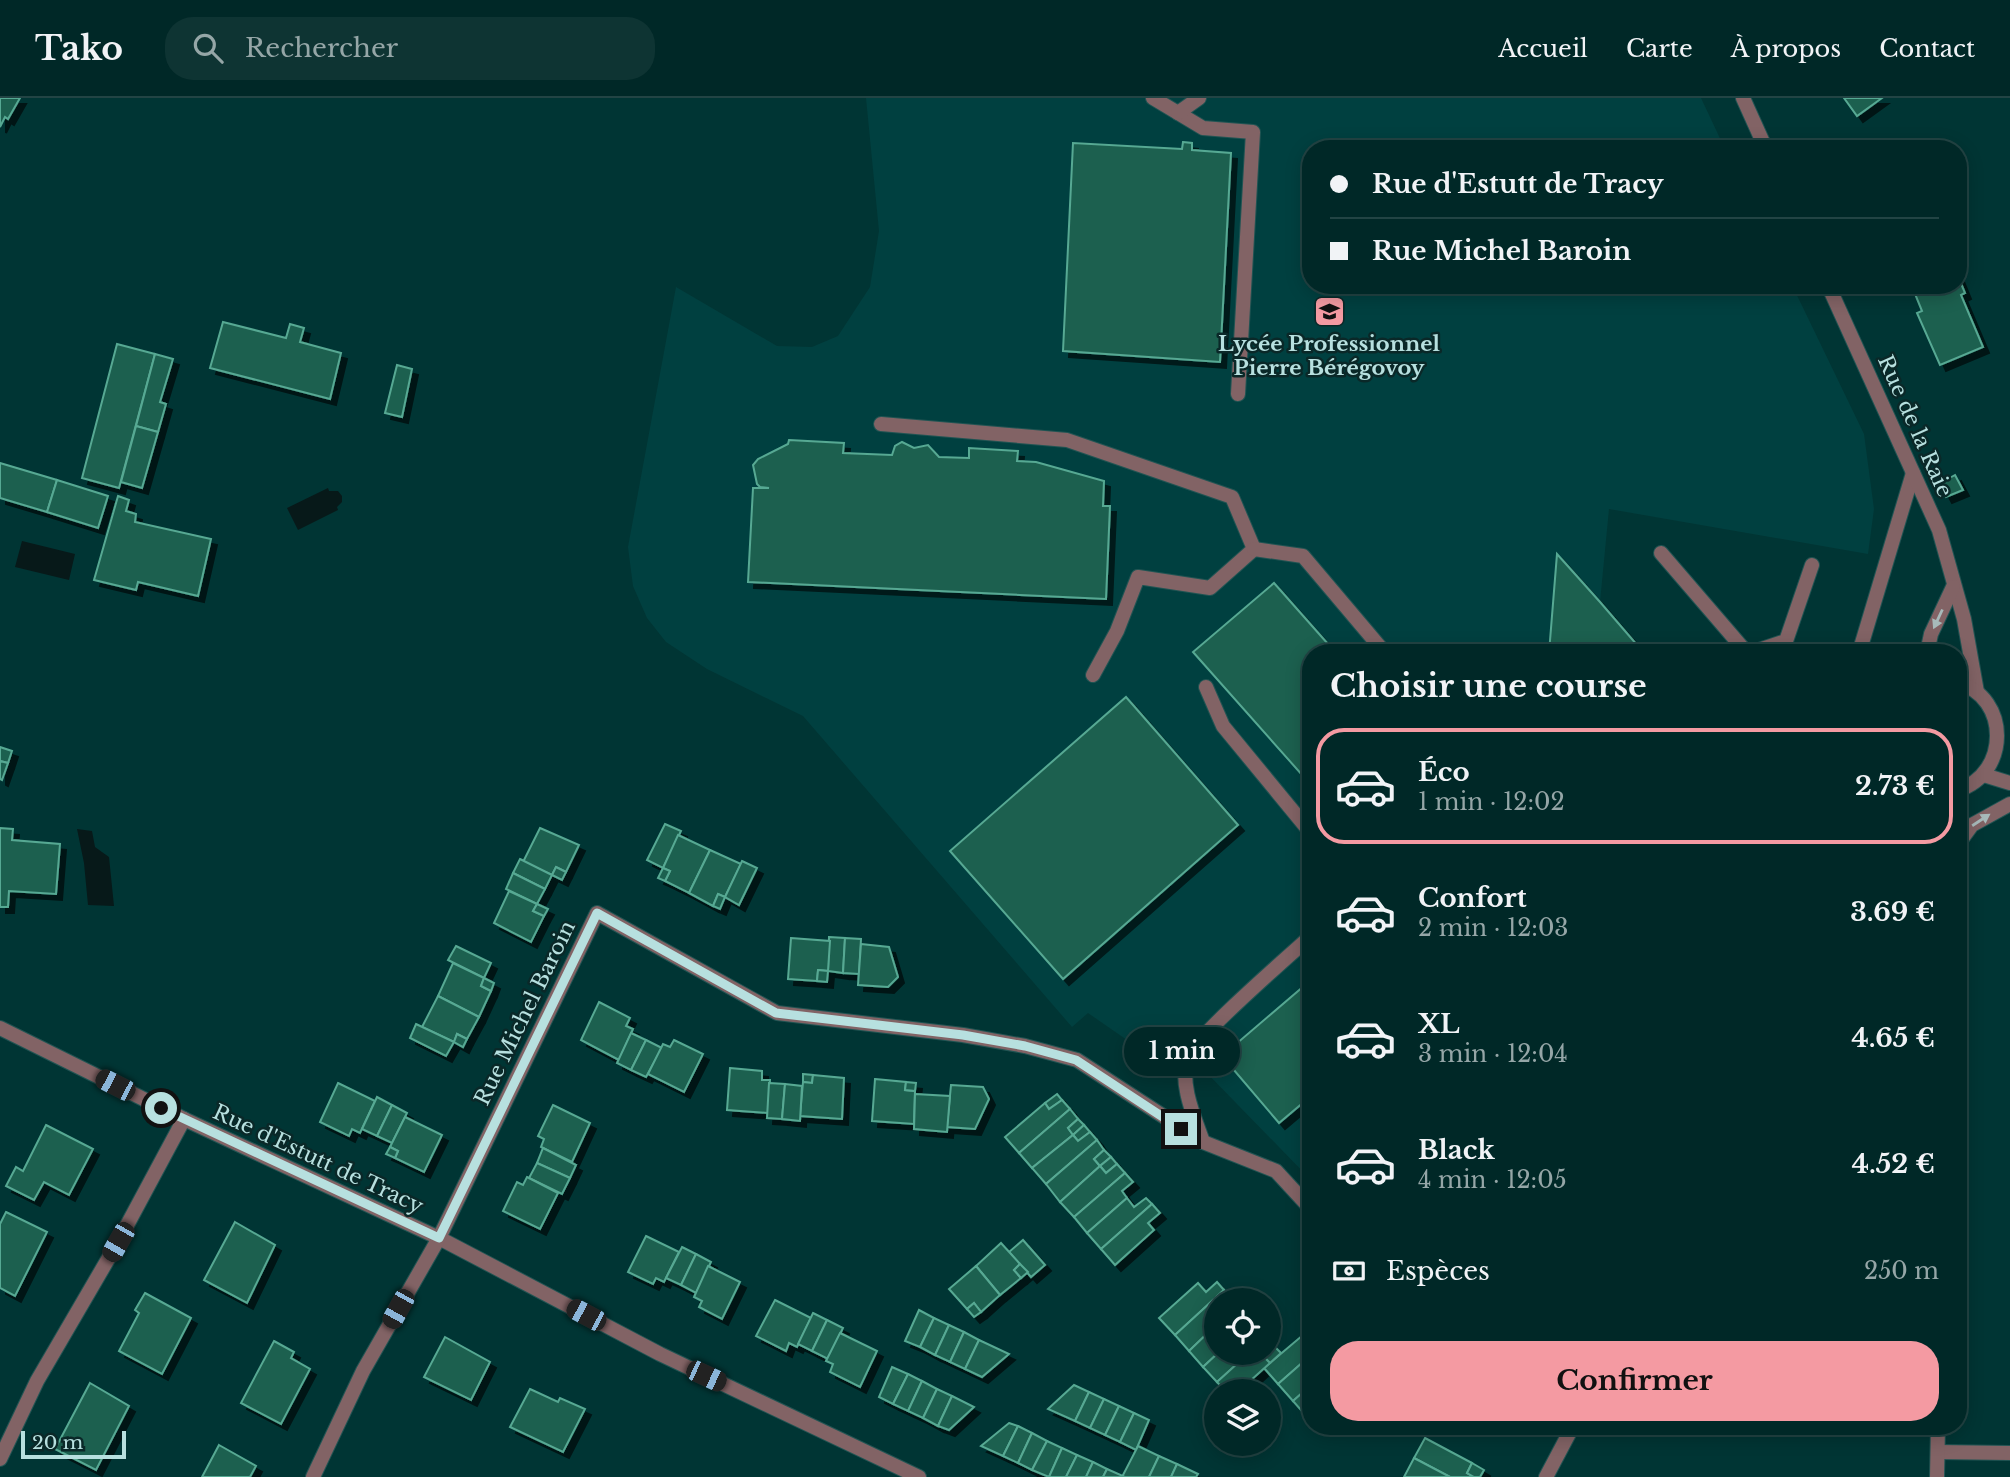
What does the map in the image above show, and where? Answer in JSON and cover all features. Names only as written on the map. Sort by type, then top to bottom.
[{"type":"street","points":[[1153,98],[1203,128],[1253,132],[1238,394]]},
{"type":"street","points":[[1178,113],[1199,98]]},
{"type":"street","points":[[1743,98],[1762,140]]},
{"type":"street","name":"Rue de la Raie","points":[[1832,294],[1939,530],[1964,619],[1977,692]]},
{"type":"street","points":[[881,424],[1067,440],[1232,498],[1254,549]]},
{"type":"street","points":[[1862,644],[1913,473]]},
{"type":"street","points":[[1093,675],[1117,631],[1138,577],[1210,588],[1254,549],[1303,556],[1377,644]]},
{"type":"street","points":[[1661,554],[1741,644]]},
{"type":"street","points":[[1777,644],[1786,641],[1812,565]]},
{"type":"street","points":[[1929,644],[1953,587]]},
{"type":"street","points":[[1206,687],[1223,726],[1302,822]]},
{"type":"street","points":[[1967,687],[1977,692],[1988,703],[2005,735],[1984,775],[1967,786]]},
{"type":"street","points":[[1984,775],[2010,783]]},
{"type":"street","points":[[1967,832],[1972,825],[2010,804]]},
{"type":"street","name":"Rue Michel Baroin","points":[[439,1238],[597,913],[776,1013],[963,1035],[1025,1046],[1076,1060],[1203,1142],[1276,1171],[1302,1199]]},
{"type":"street","points":[[1203,1142],[1187,1095],[1187,1056],[1206,1034],[1302,944]]},
{"type":"street","name":"Rue d'Estutt de Tracy","points":[[0,1028],[184,1119],[439,1238],[660,1354],[919,1477]]},
{"type":"street","points":[[0,1459],[37,1381],[118,1242],[184,1119]]},
{"type":"street","points":[[313,1477],[363,1371],[439,1238]]},
{"type":"street","points":[[1546,1477],[1568,1435]]},
{"type":"street","points":[[1937,1477],[1938,1435]]},
{"type":"street","points":[[1938,1452],[2010,1453]]},
{"type":"shaded area","points":[[866,98],[1701,98],[1721,140],[1302,140],[1302,294],[1796,294],[1864,434],[1874,509],[1868,554],[1609,509],[1600,602],[1636,644],[1302,644],[1302,1171],[1202,1068],[1197,1077],[1179,1076],[1088,1013],[1072,1027],[803,716],[707,669],[666,642],[647,618],[633,586],[628,547],[676,287],[777,346],[812,347],[838,336],[870,287],[879,231]]},
{"type":"shaded area","points":[[328,488],[329,491],[338,491],[342,496],[338,510],[298,530],[287,508]]},
{"type":"shaded area","points":[[22,541],[75,554],[69,580],[15,567]]},
{"type":"shaded area","points":[[77,829],[92,831],[95,847],[109,857],[114,906],[88,905]]},
{"type":"building","points":[[0,98],[20,98],[0,127]]},
{"type":"building","points":[[1844,98],[1882,98],[1857,116]]},
{"type":"building","points":[[1183,142],[1192,143],[1192,150],[1231,153],[1220,362],[1063,351],[1073,143],[1182,149]]},
{"type":"building","points":[[1915,294],[1963,294],[1961,295],[1983,347],[1940,365],[1917,313],[1922,311]]},
{"type":"building","points":[[223,322],[286,338],[290,324],[304,328],[300,342],[341,353],[330,399],[210,368]]},
{"type":"building","points":[[117,344],[155,354],[119,488],[82,478]]},
{"type":"building","points":[[155,354],[173,359],[160,402],[166,404],[158,432],[136,426]]},
{"type":"building","points":[[397,365],[412,369],[402,417],[385,413]]},
{"type":"building","points":[[136,426],[158,432],[142,488],[121,482]]},
{"type":"building","points":[[789,440],[844,443],[843,453],[892,455],[895,446],[902,442],[914,448],[928,445],[939,457],[969,458],[969,448],[1018,451],[1017,461],[1036,462],[1104,481],[1103,506],[1110,506],[1106,599],[748,582],[753,488],[769,488],[757,484],[753,465],[758,459],[788,444]]},
{"type":"building","points":[[0,463],[57,480],[47,512],[0,498]]},
{"type":"building","points":[[1955,475],[1963,490],[1946,497],[1939,484]]},
{"type":"building","points":[[57,480],[108,496],[98,528],[47,512]]},
{"type":"building","points":[[118,496],[129,500],[126,511],[136,514],[135,522],[211,539],[198,596],[138,582],[136,590],[94,580]]},
{"type":"building","points":[[1557,554],[1636,644],[1550,644]]},
{"type":"building","points":[[1274,583],[1328,644],[1302,644],[1302,775],[1193,652]]},
{"type":"building","points":[[1126,697],[1238,825],[1063,979],[950,851]]},
{"type":"building","points":[[0,747],[12,751],[8,763],[0,761]]},
{"type":"building","points":[[0,761],[8,763],[2,780],[0,779]]},
{"type":"building","points":[[665,824],[681,831],[663,868],[647,860]]},
{"type":"building","points":[[0,828],[13,829],[12,840],[60,844],[56,894],[9,891],[8,907],[0,907]]},
{"type":"building","points":[[540,828],[579,845],[566,872],[556,867],[552,875],[523,862]]},
{"type":"building","points":[[678,835],[710,850],[689,893],[665,881],[670,871],[663,868]]},
{"type":"building","points":[[710,850],[741,864],[725,897],[718,894],[713,906],[689,893]]},
{"type":"building","points":[[520,859],[552,875],[545,889],[513,873]]},
{"type":"building","points":[[742,861],[757,868],[739,905],[725,897]]},
{"type":"building","points":[[556,867],[566,872],[562,880],[552,875]]},
{"type":"building","points":[[663,868],[670,871],[665,881],[658,878]]},
{"type":"building","points":[[513,873],[545,889],[537,904],[506,889]]},
{"type":"building","points":[[509,891],[537,904],[533,911],[544,916],[531,942],[494,923]]},
{"type":"building","points":[[718,894],[725,897],[720,909],[713,906]]},
{"type":"building","points":[[537,904],[548,909],[544,916],[533,911]]},
{"type":"building","points":[[829,937],[845,938],[843,973],[828,971]]},
{"type":"building","points":[[791,938],[830,941],[828,971],[818,970],[817,981],[788,979]]},
{"type":"building","points":[[845,938],[861,939],[859,974],[843,973]]},
{"type":"building","points":[[861,944],[889,947],[898,977],[888,987],[858,985]]},
{"type":"building","points":[[456,946],[491,963],[484,978],[448,960]]},
{"type":"building","points":[[453,963],[484,978],[481,986],[491,991],[479,1017],[438,996]]},
{"type":"building","points":[[818,970],[828,971],[827,982],[817,981]]},
{"type":"building","points":[[484,978],[494,983],[491,991],[481,986]]},
{"type":"building","points":[[1302,988],[1302,1104],[1279,1123],[1222,1056]]},
{"type":"building","points":[[438,996],[479,1017],[467,1039],[457,1034],[454,1042],[422,1027]]},
{"type":"building","points":[[599,1002],[630,1018],[626,1026],[633,1029],[619,1060],[581,1040]]},
{"type":"building","points":[[416,1024],[454,1042],[446,1056],[410,1038]]},
{"type":"building","points":[[631,1033],[646,1040],[631,1070],[617,1063]]},
{"type":"building","points":[[457,1034],[467,1039],[463,1047],[454,1042]]},
{"type":"building","points":[[646,1040],[662,1048],[646,1077],[631,1070]]},
{"type":"building","points":[[674,1040],[703,1054],[684,1092],[648,1074],[663,1044],[670,1047]]},
{"type":"building","points":[[730,1068],[762,1071],[762,1080],[770,1080],[768,1113],[727,1110]]},
{"type":"building","points":[[803,1074],[813,1075],[812,1083],[803,1082]]},
{"type":"building","points":[[813,1075],[844,1078],[842,1119],[800,1116],[803,1082],[812,1083]]},
{"type":"building","points":[[875,1079],[906,1082],[905,1090],[915,1091],[914,1124],[872,1121]]},
{"type":"building","points":[[906,1082],[916,1083],[915,1091],[905,1090]]},
{"type":"building","points":[[338,1083],[375,1101],[360,1133],[352,1129],[349,1136],[320,1122]]},
{"type":"building","points":[[769,1083],[785,1084],[782,1119],[767,1118]]},
{"type":"building","points":[[785,1084],[802,1086],[800,1121],[782,1119]]},
{"type":"building","points":[[951,1085],[983,1087],[989,1099],[975,1129],[947,1127]]},
{"type":"building","points":[[915,1094],[950,1096],[947,1132],[914,1129]]},
{"type":"building","points":[[1057,1094],[1062,1100],[1049,1109],[1045,1103]]},
{"type":"building","points":[[377,1097],[392,1105],[377,1136],[362,1129]]},
{"type":"building","points":[[1062,1100],[1070,1109],[1019,1153],[1005,1137],[1045,1103],[1049,1109]]},
{"type":"building","points":[[392,1105],[407,1113],[392,1143],[377,1136]]},
{"type":"building","points":[[553,1105],[590,1123],[572,1162],[541,1147],[544,1139],[538,1136]]},
{"type":"building","points":[[1070,1109],[1078,1119],[1068,1128],[1073,1135],[1032,1168],[1019,1153]]},
{"type":"building","points":[[405,1117],[442,1135],[424,1172],[395,1158],[398,1151],[390,1147]]},
{"type":"building","points":[[1078,1119],[1084,1125],[1073,1135],[1068,1128]]},
{"type":"building","points":[[46,1125],[93,1149],[69,1195],[44,1182],[34,1200],[6,1186],[16,1167],[23,1171]]},
{"type":"building","points":[[1084,1125],[1090,1132],[1078,1141],[1073,1135]]},
{"type":"building","points":[[1090,1132],[1097,1140],[1046,1184],[1032,1168],[1073,1135],[1078,1141]]},
{"type":"building","points":[[1097,1140],[1104,1150],[1094,1159],[1100,1166],[1060,1202],[1046,1184]]},
{"type":"building","points":[[390,1147],[398,1151],[395,1158],[386,1154]]},
{"type":"building","points":[[543,1148],[576,1165],[570,1178],[537,1163]]},
{"type":"building","points":[[1104,1150],[1111,1157],[1100,1166],[1094,1159]]},
{"type":"building","points":[[1111,1157],[1117,1164],[1106,1173],[1100,1166]]},
{"type":"building","points":[[537,1163],[570,1178],[562,1194],[529,1178]]},
{"type":"building","points":[[1117,1164],[1125,1173],[1074,1217],[1060,1202],[1100,1166],[1106,1173]]},
{"type":"building","points":[[1125,1173],[1133,1182],[1122,1191],[1127,1198],[1087,1233],[1074,1217]]},
{"type":"building","points":[[527,1177],[558,1193],[540,1229],[503,1211],[517,1182],[523,1185]]},
{"type":"building","points":[[1127,1198],[1134,1207],[1146,1198],[1152,1204],[1101,1249],[1087,1233]]},
{"type":"building","points":[[1152,1204],[1160,1213],[1148,1223],[1154,1230],[1115,1265],[1101,1249]]},
{"type":"building","points":[[6,1212],[47,1232],[15,1296],[0,1288],[0,1224]]},
{"type":"building","points":[[235,1222],[275,1245],[247,1303],[204,1280]]},
{"type":"building","points":[[646,1236],[679,1252],[664,1282],[656,1278],[653,1284],[628,1272]]},
{"type":"building","points":[[1023,1240],[1045,1265],[1031,1277],[1009,1252]]},
{"type":"building","points":[[1001,1243],[1020,1264],[1014,1270],[1021,1278],[1000,1295],[976,1266]]},
{"type":"building","points":[[682,1247],[696,1254],[681,1285],[666,1278]]},
{"type":"building","points":[[696,1254],[711,1262],[696,1293],[681,1285]]},
{"type":"building","points":[[1020,1264],[1028,1272],[1021,1278],[1014,1270]]},
{"type":"building","points":[[708,1266],[740,1282],[722,1319],[699,1307],[702,1301],[694,1297]]},
{"type":"building","points":[[976,1266],[1000,1295],[981,1312],[974,1303],[967,1309],[949,1289]]},
{"type":"building","points":[[1217,1282],[1222,1288],[1210,1288]]},
{"type":"building","points":[[1198,1283],[1204,1290],[1204,1308],[1175,1335],[1159,1318]]},
{"type":"building","points":[[145,1293],[191,1318],[162,1374],[119,1351],[139,1313],[135,1310]]},
{"type":"building","points":[[775,1300],[811,1318],[797,1347],[789,1343],[786,1351],[756,1336]]},
{"type":"building","points":[[974,1303],[981,1312],[974,1317],[967,1309]]},
{"type":"building","points":[[1204,1308],[1204,1337],[1189,1351],[1175,1335]]},
{"type":"building","points":[[919,1310],[934,1318],[920,1347],[905,1341]]},
{"type":"building","points":[[813,1313],[827,1320],[812,1351],[798,1344]]},
{"type":"building","points":[[934,1318],[949,1325],[935,1355],[920,1347]]},
{"type":"building","points":[[827,1320],[843,1328],[828,1359],[812,1351]]},
{"type":"building","points":[[949,1325],[964,1332],[950,1362],[935,1355]]},
{"type":"building","points":[[964,1332],[979,1340],[965,1369],[950,1362]]},
{"type":"building","points":[[840,1333],[877,1351],[860,1387],[830,1372],[833,1364],[826,1361]]},
{"type":"building","points":[[1302,1336],[1302,1363],[1281,1381],[1281,1379],[1274,1379],[1264,1368],[1268,1365],[1281,1365],[1281,1354]]},
{"type":"building","points":[[445,1337],[490,1362],[471,1400],[424,1377]]},
{"type":"building","points":[[1204,1337],[1205,1365],[1203,1367],[1189,1351]]},
{"type":"building","points":[[979,1340],[1009,1354],[982,1377],[965,1369]]},
{"type":"building","points":[[274,1341],[294,1352],[291,1358],[310,1369],[281,1424],[241,1403]]},
{"type":"building","points":[[1302,1363],[1302,1393],[1293,1401],[1281,1387],[1281,1381]]},
{"type":"building","points":[[1236,1365],[1220,1379],[1214,1379],[1203,1367]]},
{"type":"building","points":[[1236,1365],[1268,1365],[1252,1379],[1220,1379]]},
{"type":"building","points":[[892,1367],[908,1374],[893,1404],[879,1397]]},
{"type":"building","points":[[908,1374],[922,1381],[908,1411],[893,1404]]},
{"type":"building","points":[[922,1381],[937,1389],[923,1418],[908,1411]]},
{"type":"building","points":[[90,1383],[129,1406],[96,1470],[55,1449]]},
{"type":"building","points":[[1074,1385],[1089,1392],[1075,1421],[1048,1409]]},
{"type":"building","points":[[530,1389],[558,1402],[560,1398],[585,1409],[563,1452],[510,1427]]},
{"type":"building","points":[[937,1389],[952,1396],[938,1426],[923,1418]]},
{"type":"building","points":[[1089,1392],[1104,1399],[1090,1428],[1075,1421]]},
{"type":"building","points":[[1302,1393],[1302,1411],[1293,1401]]},
{"type":"building","points":[[952,1396],[974,1407],[949,1430],[938,1426]]},
{"type":"building","points":[[1104,1399],[1119,1406],[1105,1435],[1090,1428]]},
{"type":"building","points":[[1119,1406],[1134,1413],[1120,1442],[1105,1435]]},
{"type":"building","points":[[1134,1413],[1149,1420],[1136,1450],[1120,1442]]},
{"type":"building","points":[[1009,1423],[1018,1426],[1003,1456],[981,1446]]},
{"type":"building","points":[[1018,1426],[1032,1433],[1018,1463],[1003,1456]]},
{"type":"building","points":[[1032,1433],[1047,1441],[1032,1470],[1018,1463]]},
{"type":"building","points":[[1425,1438],[1472,1463],[1467,1473],[1474,1477],[1450,1477],[1414,1458]]},
{"type":"building","points":[[1047,1441],[1062,1448],[1049,1477],[1032,1470]]},
{"type":"building","points":[[219,1445],[256,1466],[250,1477],[202,1477]]},
{"type":"building","points":[[1138,1446],[1159,1456],[1149,1477],[1122,1477]]},
{"type":"building","points":[[1062,1448],[1077,1455],[1066,1477],[1049,1477]]},
{"type":"building","points":[[1077,1455],[1093,1462],[1086,1477],[1066,1477]]},
{"type":"building","points":[[1159,1456],[1177,1464],[1171,1477],[1149,1477]]},
{"type":"building","points":[[1414,1458],[1450,1477],[1404,1477]]},
{"type":"building","points":[[1093,1462],[1107,1469],[1103,1477],[1086,1477]]},
{"type":"building","points":[[1472,1463],[1484,1470],[1480,1477],[1467,1473]]},
{"type":"building","points":[[1177,1464],[1198,1474],[1196,1477],[1171,1477]]},
{"type":"building","points":[[1107,1469],[1123,1476],[1103,1477]]},
{"type":"place","name":"Lycée Professionnel Pierre Bérégovoy","points":[[1329,312]]},
{"type":"route","points":[[161,1108],[439,1238],[597,913],[776,1013],[963,1035],[1025,1046],[1076,1060],[1181,1129]]}]
